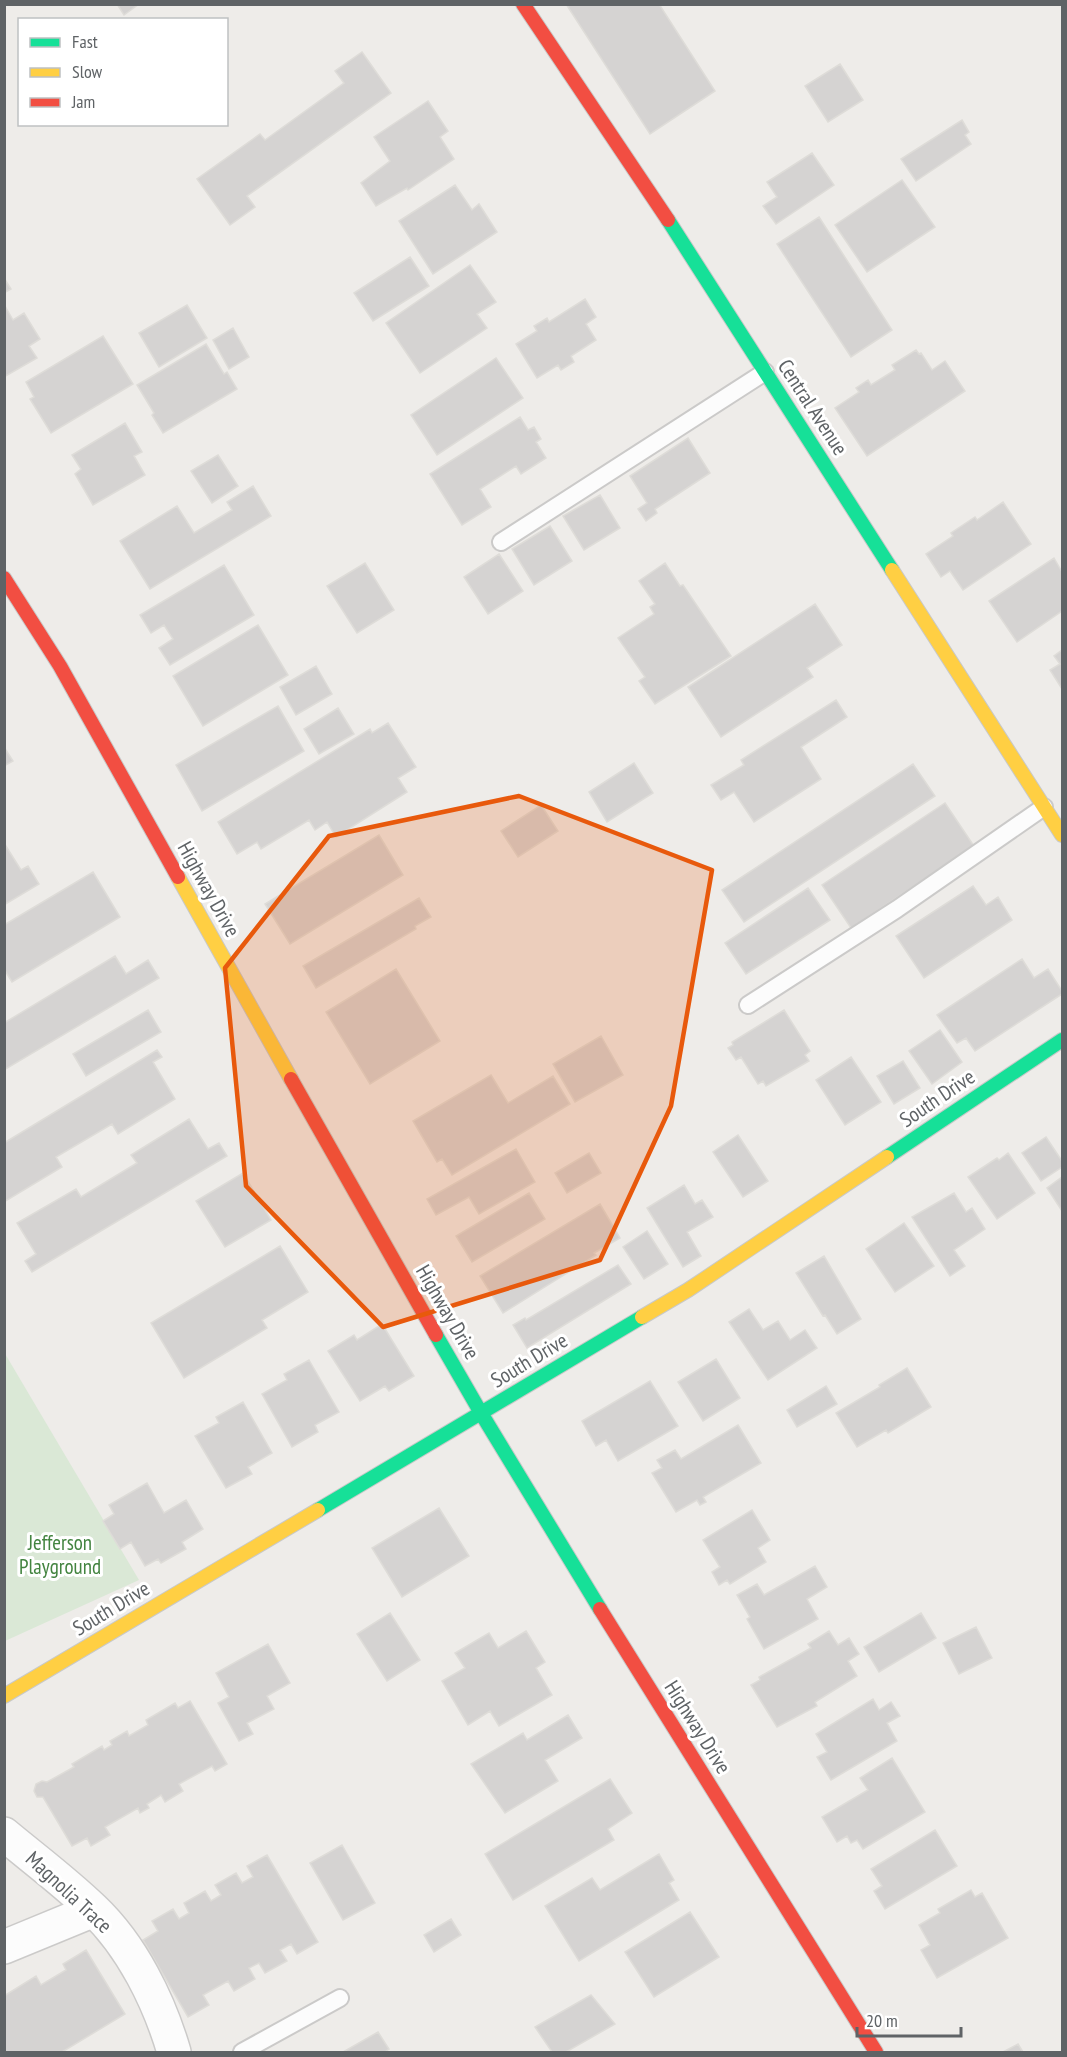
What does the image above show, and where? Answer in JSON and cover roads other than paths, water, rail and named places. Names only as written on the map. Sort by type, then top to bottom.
[{"type":"street","name":"Central Avenue","points":[[523,4],[677,233],[1062,835]]},
{"type":"street","name":"Highway Drive","points":[[4,579],[60,666],[267,1037],[482,1413],[703,1777],[753,1853],[876,2052]]},
{"type":"street","name":"South Drive","points":[[4,1696],[688,1290],[1062,1040]]},
{"type":"street","name":"Magnolia Trace","points":[[4,1834],[94,1910],[121,1942],[151,1992],[174,2052]]},
{"type":"street","points":[[4,1947],[94,1910]]},
{"type":"lane","points":[[501,542],[765,372]]},
{"type":"lane","points":[[748,1005],[897,909],[1044,807]]},
{"type":"lane","points":[[242,2052],[340,1998]]},
{"type":"park label","name":"Jefferson Playground","points":[[60,1554]]}]
